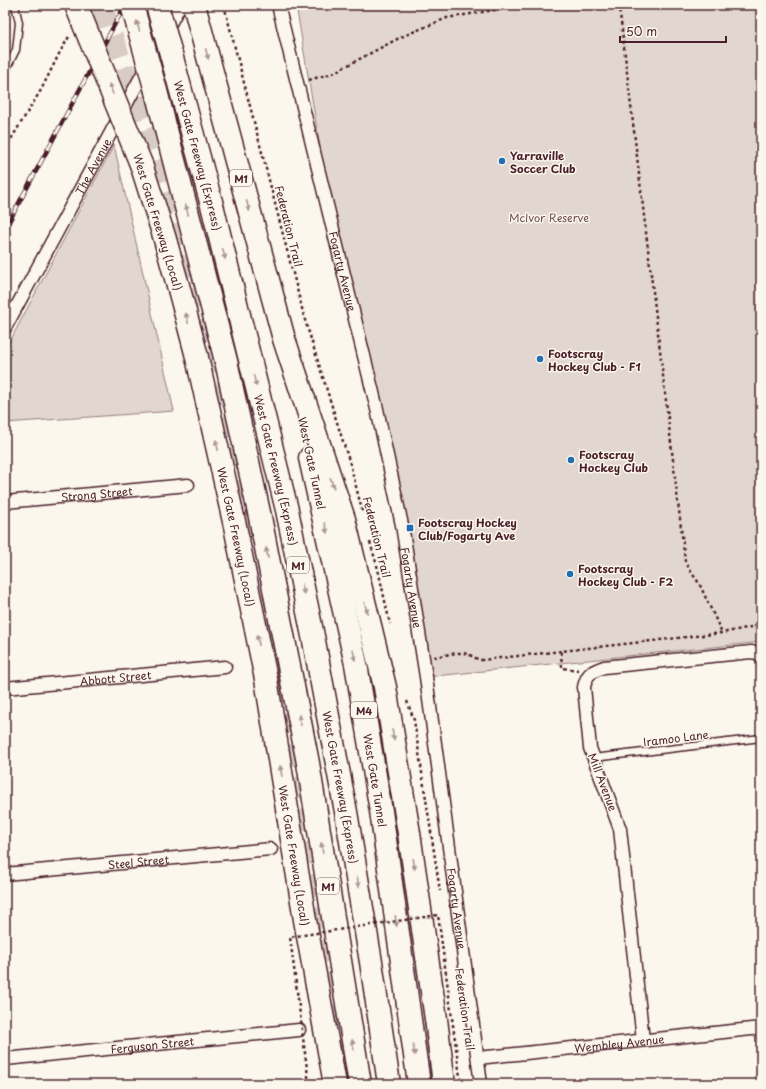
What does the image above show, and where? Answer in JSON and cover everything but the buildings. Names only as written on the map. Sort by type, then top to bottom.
[{"type":"highway","name":"West Gate Freeway (Local)","points":[[76,5],[140,164],[164,236],[196,354],[235,526],[266,679],[305,920],[336,1084]]},
{"type":"highway","name":"M1","points":[[132,5],[156,91],[226,361],[260,517],[308,763],[360,1084]]},
{"type":"highway","name":"West Gate Freeway (Express)","points":[[157,5],[213,209],[287,510],[314,641],[346,812],[371,962],[389,1084]]},
{"type":"highway","name":"M1","points":[[190,9],[284,339],[344,519],[385,687],[410,834],[444,1084]]},
{"type":"highway","name":"West Gate Tunnel","points":[[284,339],[357,672],[381,811],[419,1084]]},
{"type":"highway","name":"M1","points":[[305,920],[329,1084]]},
{"type":"street","name":"Fogarty Avenue","points":[[278,5],[378,409],[402,525],[426,677],[481,1084]]},
{"type":"street","name":"The Avenue","points":[[5,328],[190,9]]},
{"type":"street","name":"Strong Street","points":[[5,502],[188,485]]},
{"type":"street","points":[[592,672],[604,667],[751,652],[757,653],[761,656]]},
{"type":"street","name":"Abbott Street","points":[[5,688],[225,667]]},
{"type":"street","name":"Mill Avenue","points":[[592,672],[586,678],[584,688],[590,748],[620,828],[643,1040]]},
{"type":"street","name":"Steel Street","points":[[5,874],[271,849]]},
{"type":"street","name":"Wembley Avenue","points":[[478,1058],[761,1028]]},
{"type":"street","name":"Ferguson Street","points":[[5,1059],[299,1030]]},
{"type":"lane","points":[[5,72],[16,50],[19,23],[15,5]]},
{"type":"lane","name":"Iramoo Lane","points":[[593,758],[761,738]]},
{"type":"path","name":"Federation Trail","points":[[224,5],[305,320],[351,467],[363,517]]},
{"type":"path","points":[[297,83],[332,73],[401,37],[447,18],[524,5]]},
{"type":"path","points":[[619,5],[685,561],[699,583],[722,633]]},
{"type":"path","points":[[5,149],[41,90],[71,34]]},
{"type":"path","name":"Federation Trail","points":[[368,538],[378,569],[391,631]]},
{"type":"path","points":[[430,658],[459,653],[467,654],[474,659],[482,660],[722,633],[761,625]]},
{"type":"path","points":[[561,652],[562,668],[592,672]]},
{"type":"path","points":[[406,700],[414,720],[440,891]]},
{"type":"path","points":[[309,1084],[290,936],[438,915],[461,1084]]},
{"type":"green space","name":"McIvor Reserve","points":[[296,5],[761,5],[761,642],[426,677],[402,525],[335,235]]},
{"type":"green space","points":[[114,145],[174,411],[5,423],[5,349]]},
{"type":"tunnel","points":[[101,5],[165,188],[201,321],[254,537]]},
{"type":"tunnel","points":[[281,679],[304,807],[335,1007],[349,1084]]},
{"type":"railway","points":[[5,229],[125,5]]},
{"type":"place","name":"Yarraville Soccer Club","points":[[502,161]]},
{"type":"place","name":"Footscray Hockey Club - F1","points":[[540,359]]},
{"type":"place","name":"Footscray Hockey Club","points":[[571,460]]},
{"type":"place","name":"Footscray Hockey Club/Fogarty Ave","points":[[410,528]]},
{"type":"place","name":"Footscray Hockey Club - F2","points":[[570,574]]}]
